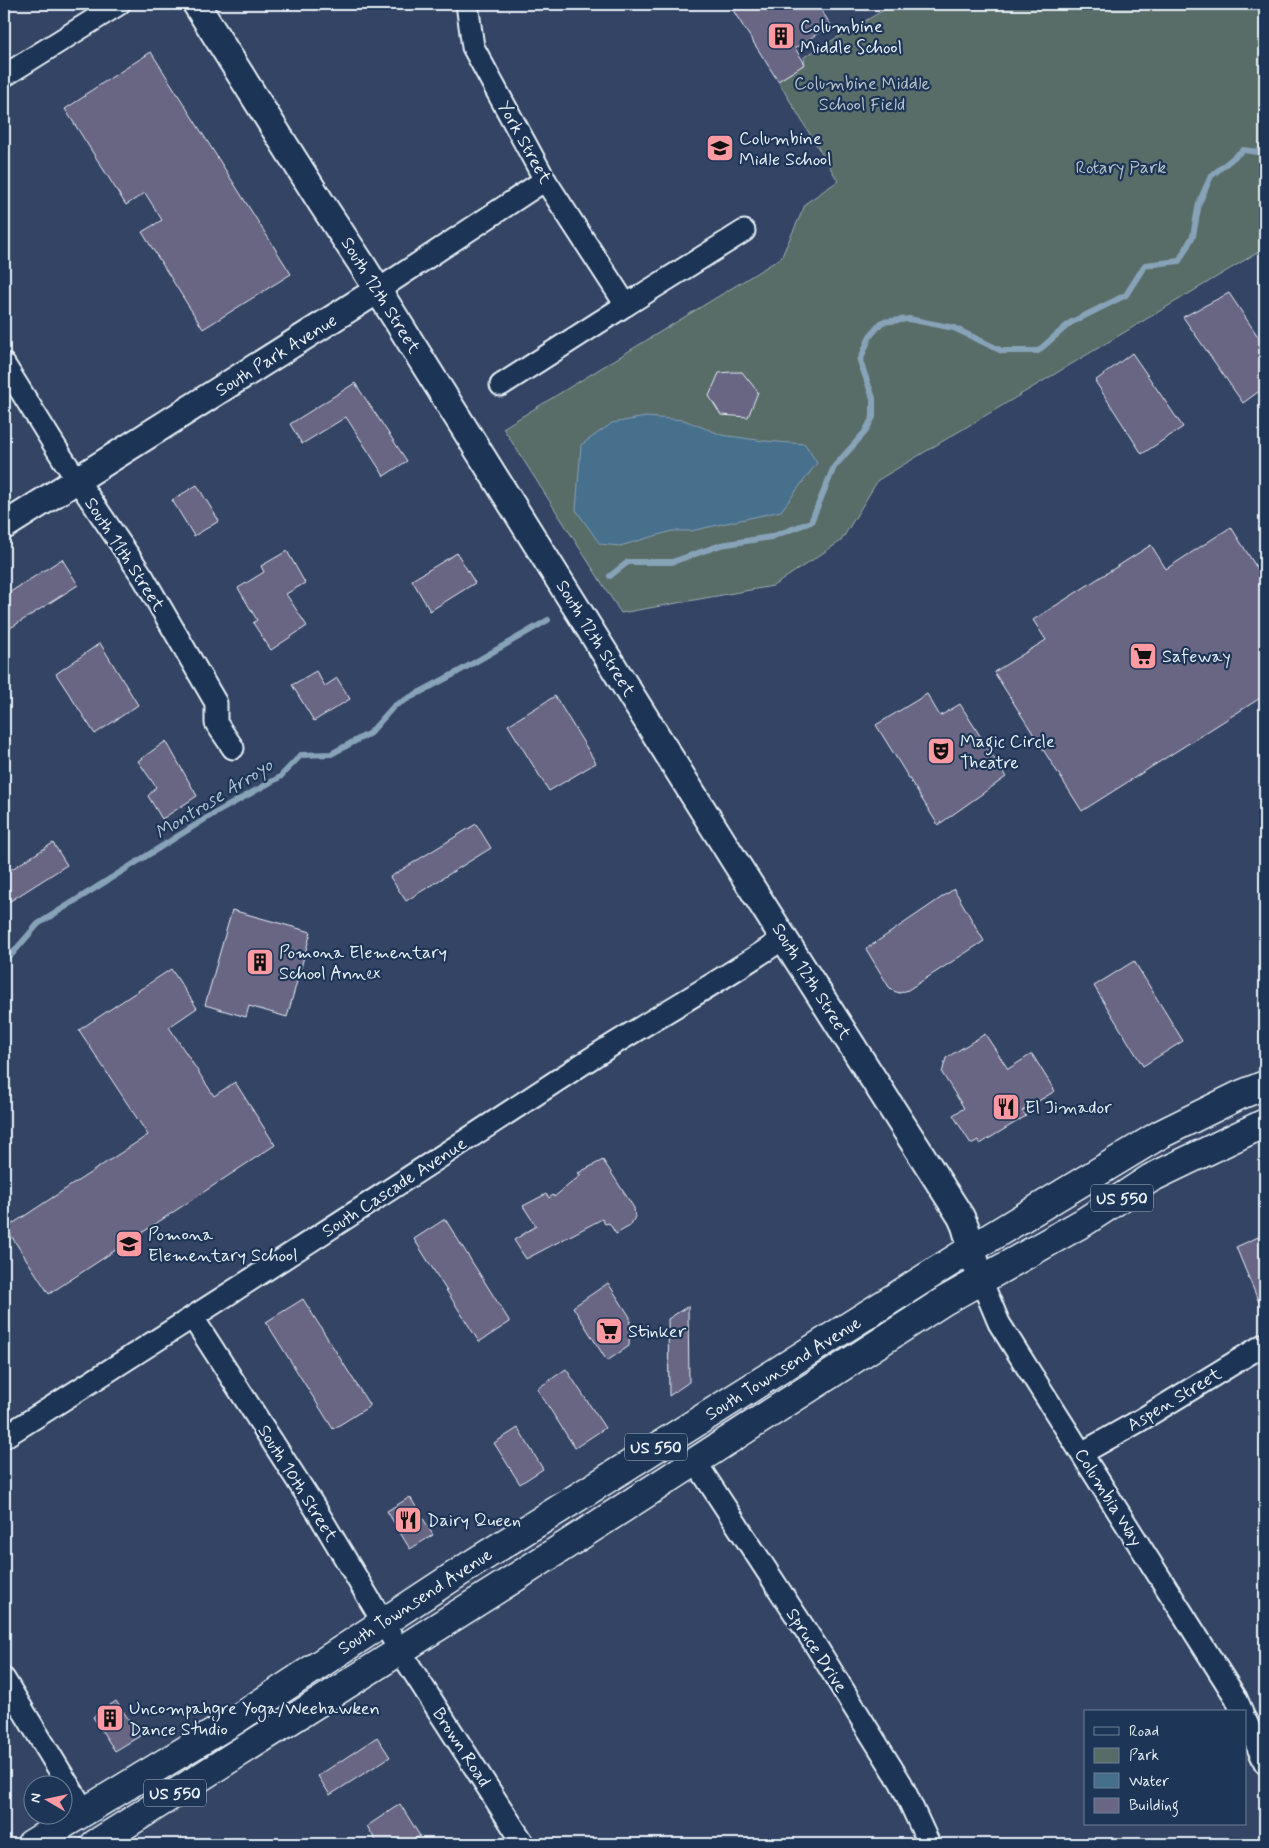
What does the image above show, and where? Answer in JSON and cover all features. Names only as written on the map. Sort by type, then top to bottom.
[{"type":"highway","name":"South Townsend Avenue","points":[[31,1844],[232,1722],[382,1622],[971,1249],[1161,1134],[1240,1095],[1265,1085]]},
{"type":"highway","name":"South Townsend Avenue","points":[[100,1843],[852,1360],[982,1280],[1076,1227],[1151,1178],[1265,1123]]},
{"type":"street","points":[[4,76],[119,4]]},
{"type":"street","name":"South 12th Street","points":[[196,4],[961,1217],[982,1280]]},
{"type":"street","name":"York Street","points":[[467,4],[473,48],[546,180],[626,305]]},
{"type":"street","name":"South Park Avenue","points":[[4,526],[378,290],[546,180]]},
{"type":"street","points":[[501,385],[744,231]]},
{"type":"street","name":"South 11th Street","points":[[4,364],[77,480],[142,577],[216,703],[216,723],[233,748]]},
{"type":"street","name":"South Cascade Avenue","points":[[4,1437],[193,1318],[632,1032],[753,959],[784,938]]},
{"type":"street","name":"Columbia Way","points":[[982,1280],[998,1322],[1236,1698],[1241,1710]]},
{"type":"street","name":"South 10th Street","points":[[193,1318],[317,1511],[400,1651]]},
{"type":"street","name":"Aspen Street","points":[[1082,1453],[1139,1421],[1265,1344]]},
{"type":"street","name":"Spruce Drive","points":[[695,1461],[816,1646],[901,1783],[929,1844]]},
{"type":"street","name":"Brown Road","points":[[400,1651],[524,1844]]},
{"type":"street","points":[[4,1679],[85,1812],[100,1843]]},
{"type":"street","points":[[1246,1721],[1265,1763]]},
{"type":"green space","name":"Rotary Park","points":[[894,4],[1265,4],[1265,248],[878,480],[841,541],[773,586],[621,613],[503,428],[781,258],[806,203],[838,181],[778,81],[805,64],[804,57]]},
{"type":"water","points":[[646,417],[684,420],[722,435],[805,444],[817,463],[781,511],[691,531],[672,531],[620,546],[600,544],[576,510],[581,445],[612,423]]},
{"type":"building","name":"Columbine Middle School","points":[[729,4],[817,4],[831,25],[795,48],[805,64],[778,81]]},
{"type":"building","points":[[151,52],[291,274],[203,329],[142,232],[162,220],[145,193],[126,205],[65,109]]},
{"type":"building","points":[[1229,293],[1265,347],[1265,387],[1243,403],[1183,317]]},
{"type":"building","points":[[1132,353],[1183,427],[1142,454],[1095,381]]},
{"type":"building","points":[[742,372],[758,392],[748,417],[721,415],[709,396],[719,373]]},
{"type":"building","points":[[355,383],[407,461],[384,476],[346,417],[302,444],[290,424]]},
{"type":"building","points":[[197,485],[219,521],[194,536],[172,500]]},
{"type":"building","name":"Safeway","points":[[1231,527],[1265,581],[1265,695],[1082,811],[994,672],[1046,640],[1033,620],[1151,545],[1166,569]]},
{"type":"building","points":[[287,551],[305,583],[286,594],[307,626],[271,650],[253,623],[257,620],[238,588],[264,572],[261,566]]},
{"type":"building","points":[[457,553],[475,583],[430,611],[412,580]]},
{"type":"building","points":[[62,559],[78,585],[4,632],[4,596]]},
{"type":"building","points":[[100,643],[138,705],[95,734],[56,674]]},
{"type":"building","points":[[316,671],[325,686],[337,678],[350,699],[314,721],[292,685]]},
{"type":"building","name":"Magic Circle Theatre","points":[[927,694],[940,716],[960,704],[1006,777],[938,825],[876,725]]},
{"type":"building","points":[[555,696],[596,763],[549,791],[508,725]]},
{"type":"building","points":[[166,741],[197,796],[162,819],[148,796],[156,787],[138,761]]},
{"type":"building","points":[[476,824],[491,848],[406,901],[390,877]]},
{"type":"building","points":[[53,843],[67,865],[4,905],[4,874]]},
{"type":"building","points":[[954,889],[984,941],[908,990],[900,993],[893,991],[866,949]]},
{"type":"building","name":"Pomona Elementary School Annex","points":[[232,910],[311,932],[287,1017],[249,1006],[246,1017],[205,1005]]},
{"type":"building","points":[[1134,961],[1183,1041],[1143,1066],[1094,986]]},
{"type":"building","name":"Pomona Elementary School","points":[[171,969],[197,1008],[169,1027],[214,1096],[235,1082],[275,1145],[49,1294],[6,1228],[148,1135],[79,1030]]},
{"type":"building","points":[[985,1034],[1008,1069],[1032,1054],[1055,1091],[1022,1111],[1026,1116],[980,1144],[978,1140],[971,1144],[953,1115],[964,1108],[942,1073],[946,1058]]},
{"type":"building","points":[[603,1160],[634,1208],[635,1217],[630,1226],[616,1234],[609,1223],[605,1224],[602,1219],[526,1259],[514,1240],[536,1226],[523,1206],[546,1194],[549,1198],[553,1195],[554,1197],[581,1175],[578,1173]]},
{"type":"building","points":[[445,1219],[510,1322],[479,1342],[414,1239]]},
{"type":"building","points":[[1265,1234],[1265,1317],[1236,1247]]},
{"type":"building","name":"Stinker","points":[[608,1283],[630,1317],[629,1346],[607,1361],[573,1307]]},
{"type":"building","points":[[303,1299],[370,1406],[333,1429],[266,1322]]},
{"type":"building","points":[[688,1306],[689,1382],[669,1396],[668,1319]]},
{"type":"building","points":[[566,1369],[605,1428],[575,1448],[537,1389]]},
{"type":"building","points":[[518,1428],[543,1469],[520,1484],[494,1443]]},
{"type":"building","name":"Dairy Queen","points":[[410,1497],[433,1535],[410,1549],[387,1511]]},
{"type":"building","points":[[116,1701],[140,1736],[115,1751],[93,1717]]},
{"type":"building","points":[[377,1737],[390,1757],[330,1795],[318,1776]]},
{"type":"building","points":[[400,1804],[420,1836],[406,1844],[378,1844],[367,1826]]},
{"type":"waterway","name":"Montrose Arroyo","points":[[610,576],[628,562],[672,562],[721,545],[771,537],[811,522],[834,467],[865,432],[873,417],[873,398],[860,361],[870,336],[882,322],[909,319],[954,328],[1002,351],[1038,351],[1070,323],[1126,295],[1145,265],[1179,261],[1193,236],[1199,203],[1211,176],[1243,150],[1265,153]]},
{"type":"waterway","name":"Montrose Arroyo","points":[[4,957],[12,954],[38,924],[210,816],[280,777],[301,755],[331,754],[370,733],[394,706],[548,620]]},
{"type":"place","name":"Columbine Middle School","points":[[781,36]]},
{"type":"place","name":"Columbine Midle School","points":[[720,148]]},
{"type":"place","name":"Safeway","points":[[1143,656]]},
{"type":"place","name":"Magic Circle Theatre","points":[[941,751]]},
{"type":"place","name":"Pomona Elementary School Annex","points":[[260,962]]},
{"type":"place","name":"El Jimador","points":[[1006,1107]]},
{"type":"place","name":"Pomona Elementary School","points":[[129,1244]]},
{"type":"place","name":"Stinker","points":[[609,1331]]},
{"type":"place","name":"Dairy Queen","points":[[408,1520]]},
{"type":"place","name":"Uncompahgre Yoga/Weehawken Dance Studio","points":[[110,1718]]},
{"type":"park label","name":"Columbine Middle School Field","points":[[862,94]]}]
